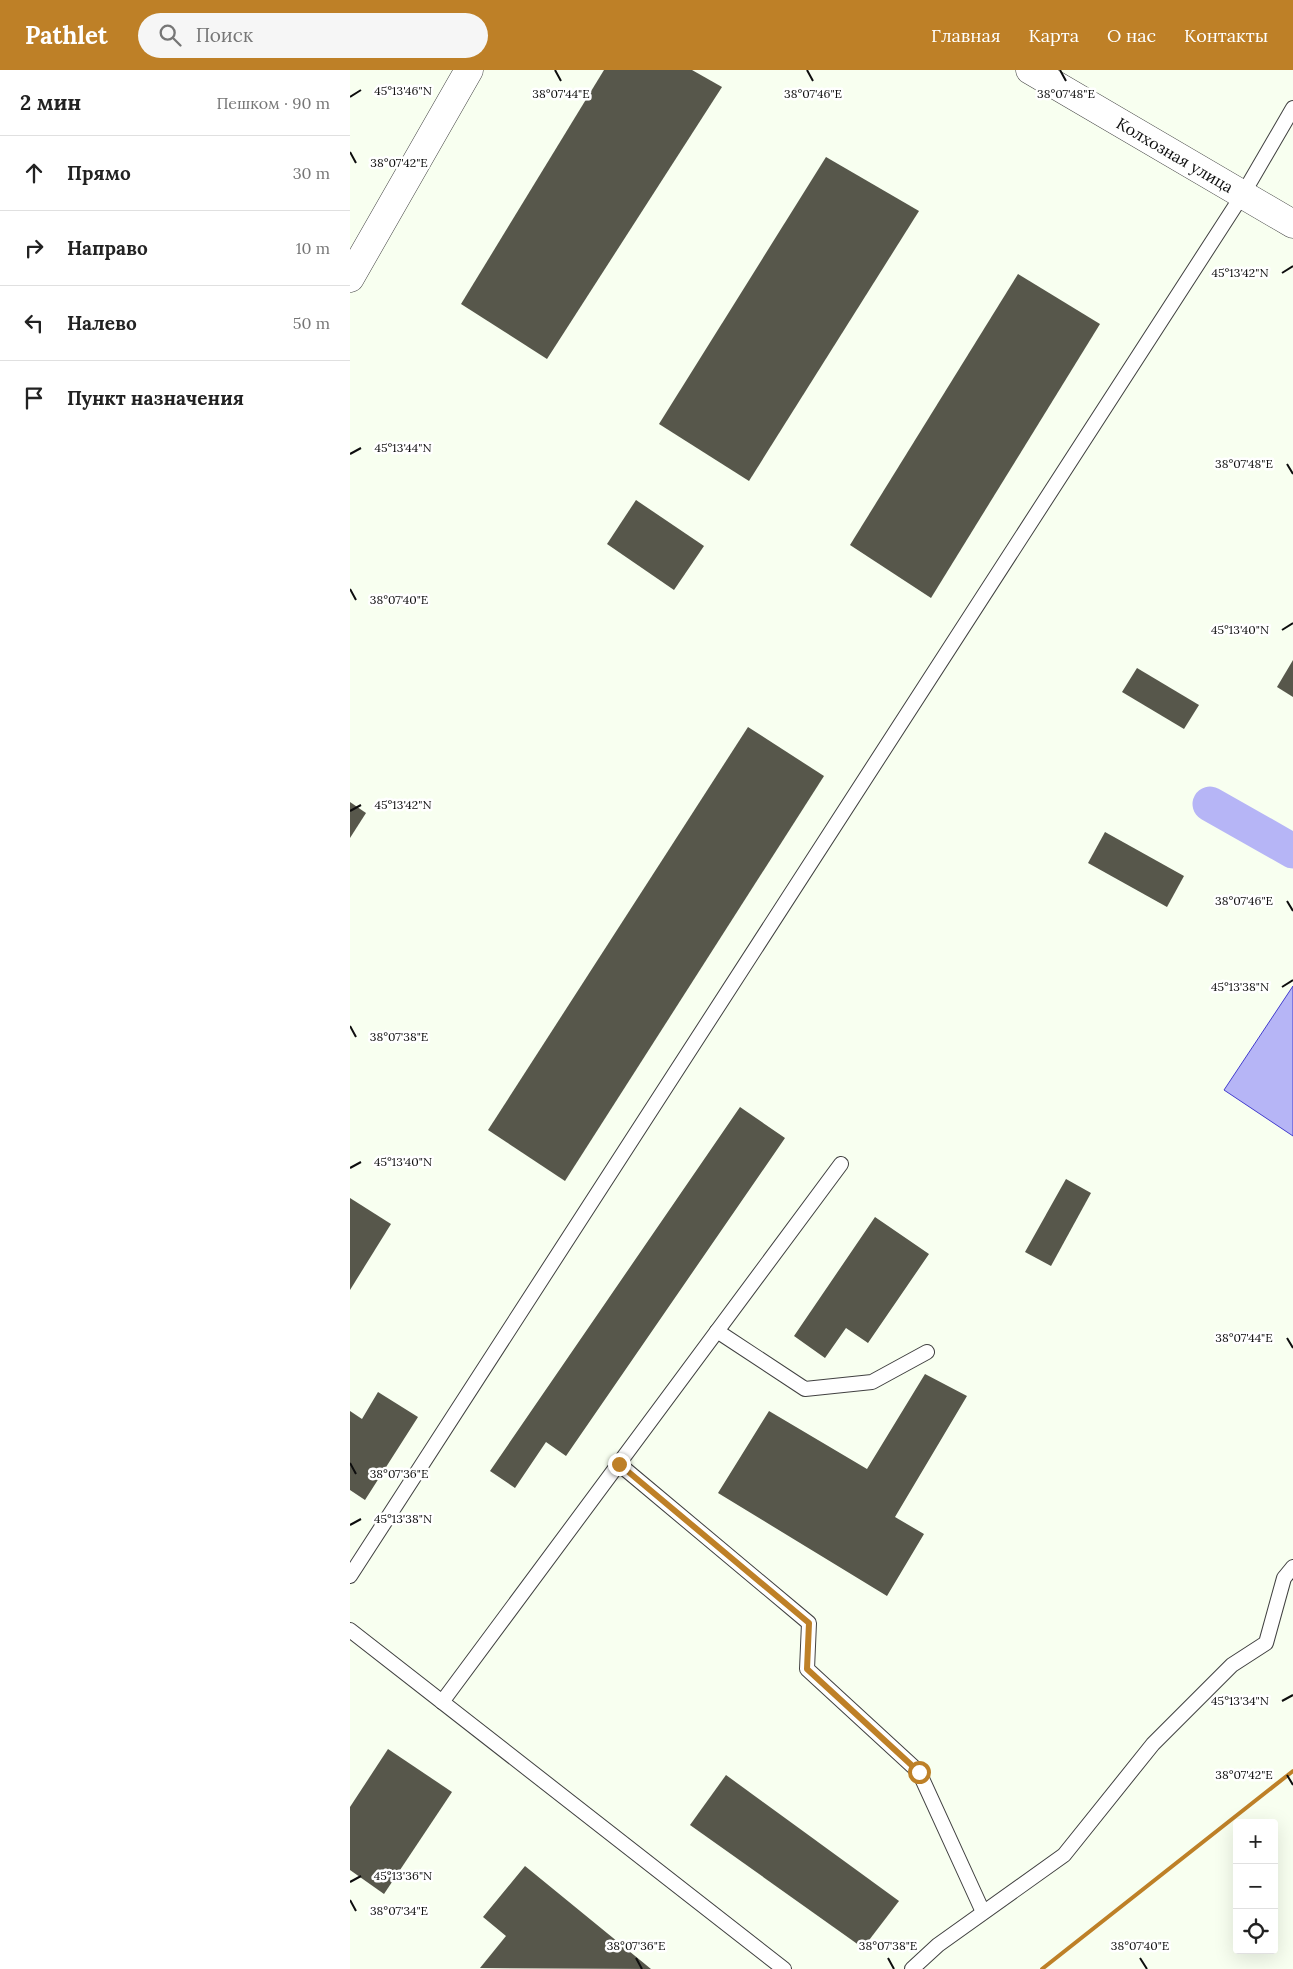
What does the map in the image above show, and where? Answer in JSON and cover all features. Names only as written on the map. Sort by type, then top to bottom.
[{"type":"street","points":[[350,278],[469,70]]},
{"type":"street","name":"Колхозная улица","points":[[1030,70],[1293,224]]},
{"type":"lane","points":[[350,1576],[1242,194],[1293,108]]},
{"type":"lane","points":[[442,1702],[841,1164]]},
{"type":"lane","points":[[717,1331],[805,1389],[872,1382],[926,1352]]},
{"type":"lane","points":[[619,1464],[809,1623],[807,1669],[919,1772],[984,1912]]},
{"type":"lane","points":[[912,1969],[938,1945],[1064,1855],[1153,1744],[1232,1666],[1266,1643],[1284,1578],[1293,1567]]},
{"type":"lane","points":[[350,1630],[784,1969]]},
{"type":"water","points":[[1293,986],[1293,1136],[1224,1090]]},
{"type":"building","points":[[604,70],[692,70],[722,87],[547,359],[461,304]]},
{"type":"building","points":[[826,157],[919,211],[749,481],[659,424]]},
{"type":"building","points":[[1018,274],[1100,324],[931,598],[850,545]]},
{"type":"building","points":[[636,500],[704,546],[674,590],[607,544]]},
{"type":"building","points":[[1293,660],[1293,697],[1277,687]]},
{"type":"building","points":[[1137,668],[1199,705],[1184,729],[1122,692]]},
{"type":"building","points":[[748,727],[824,776],[565,1181],[488,1130]]},
{"type":"building","points":[[350,802],[366,813],[350,838]]},
{"type":"building","points":[[1105,832],[1184,876],[1167,907],[1088,863]]},
{"type":"building","points":[[740,1107],[785,1138],[566,1456],[546,1442],[515,1488],[490,1471]]},
{"type":"building","points":[[1066,1179],[1091,1193],[1051,1266],[1025,1252]]},
{"type":"building","points":[[350,1198],[391,1224],[350,1290]]},
{"type":"building","points":[[875,1217],[929,1254],[868,1343],[846,1328],[825,1358],[794,1336]]},
{"type":"building","points":[[925,1374],[967,1396],[895,1517],[924,1534],[887,1596],[718,1493],[769,1411],[867,1469]]},
{"type":"building","points":[[378,1392],[418,1417],[365,1500],[350,1490],[350,1411],[362,1419]]},
{"type":"building","points":[[388,1749],[452,1792],[384,1894],[350,1870],[350,1807]]},
{"type":"building","points":[[726,1775],[899,1901],[863,1948],[690,1825]]},
{"type":"building","points":[[525,1866],[651,1969],[480,1968],[506,1936],[483,1917]]},
{"type":"waterway","points":[[1210,804],[1293,851]]},
{"type":"railway","points":[[1042,1969],[1293,1771]]},
{"type":"route","points":[[619,1464],[809,1623],[807,1669],[919,1772]]}]
